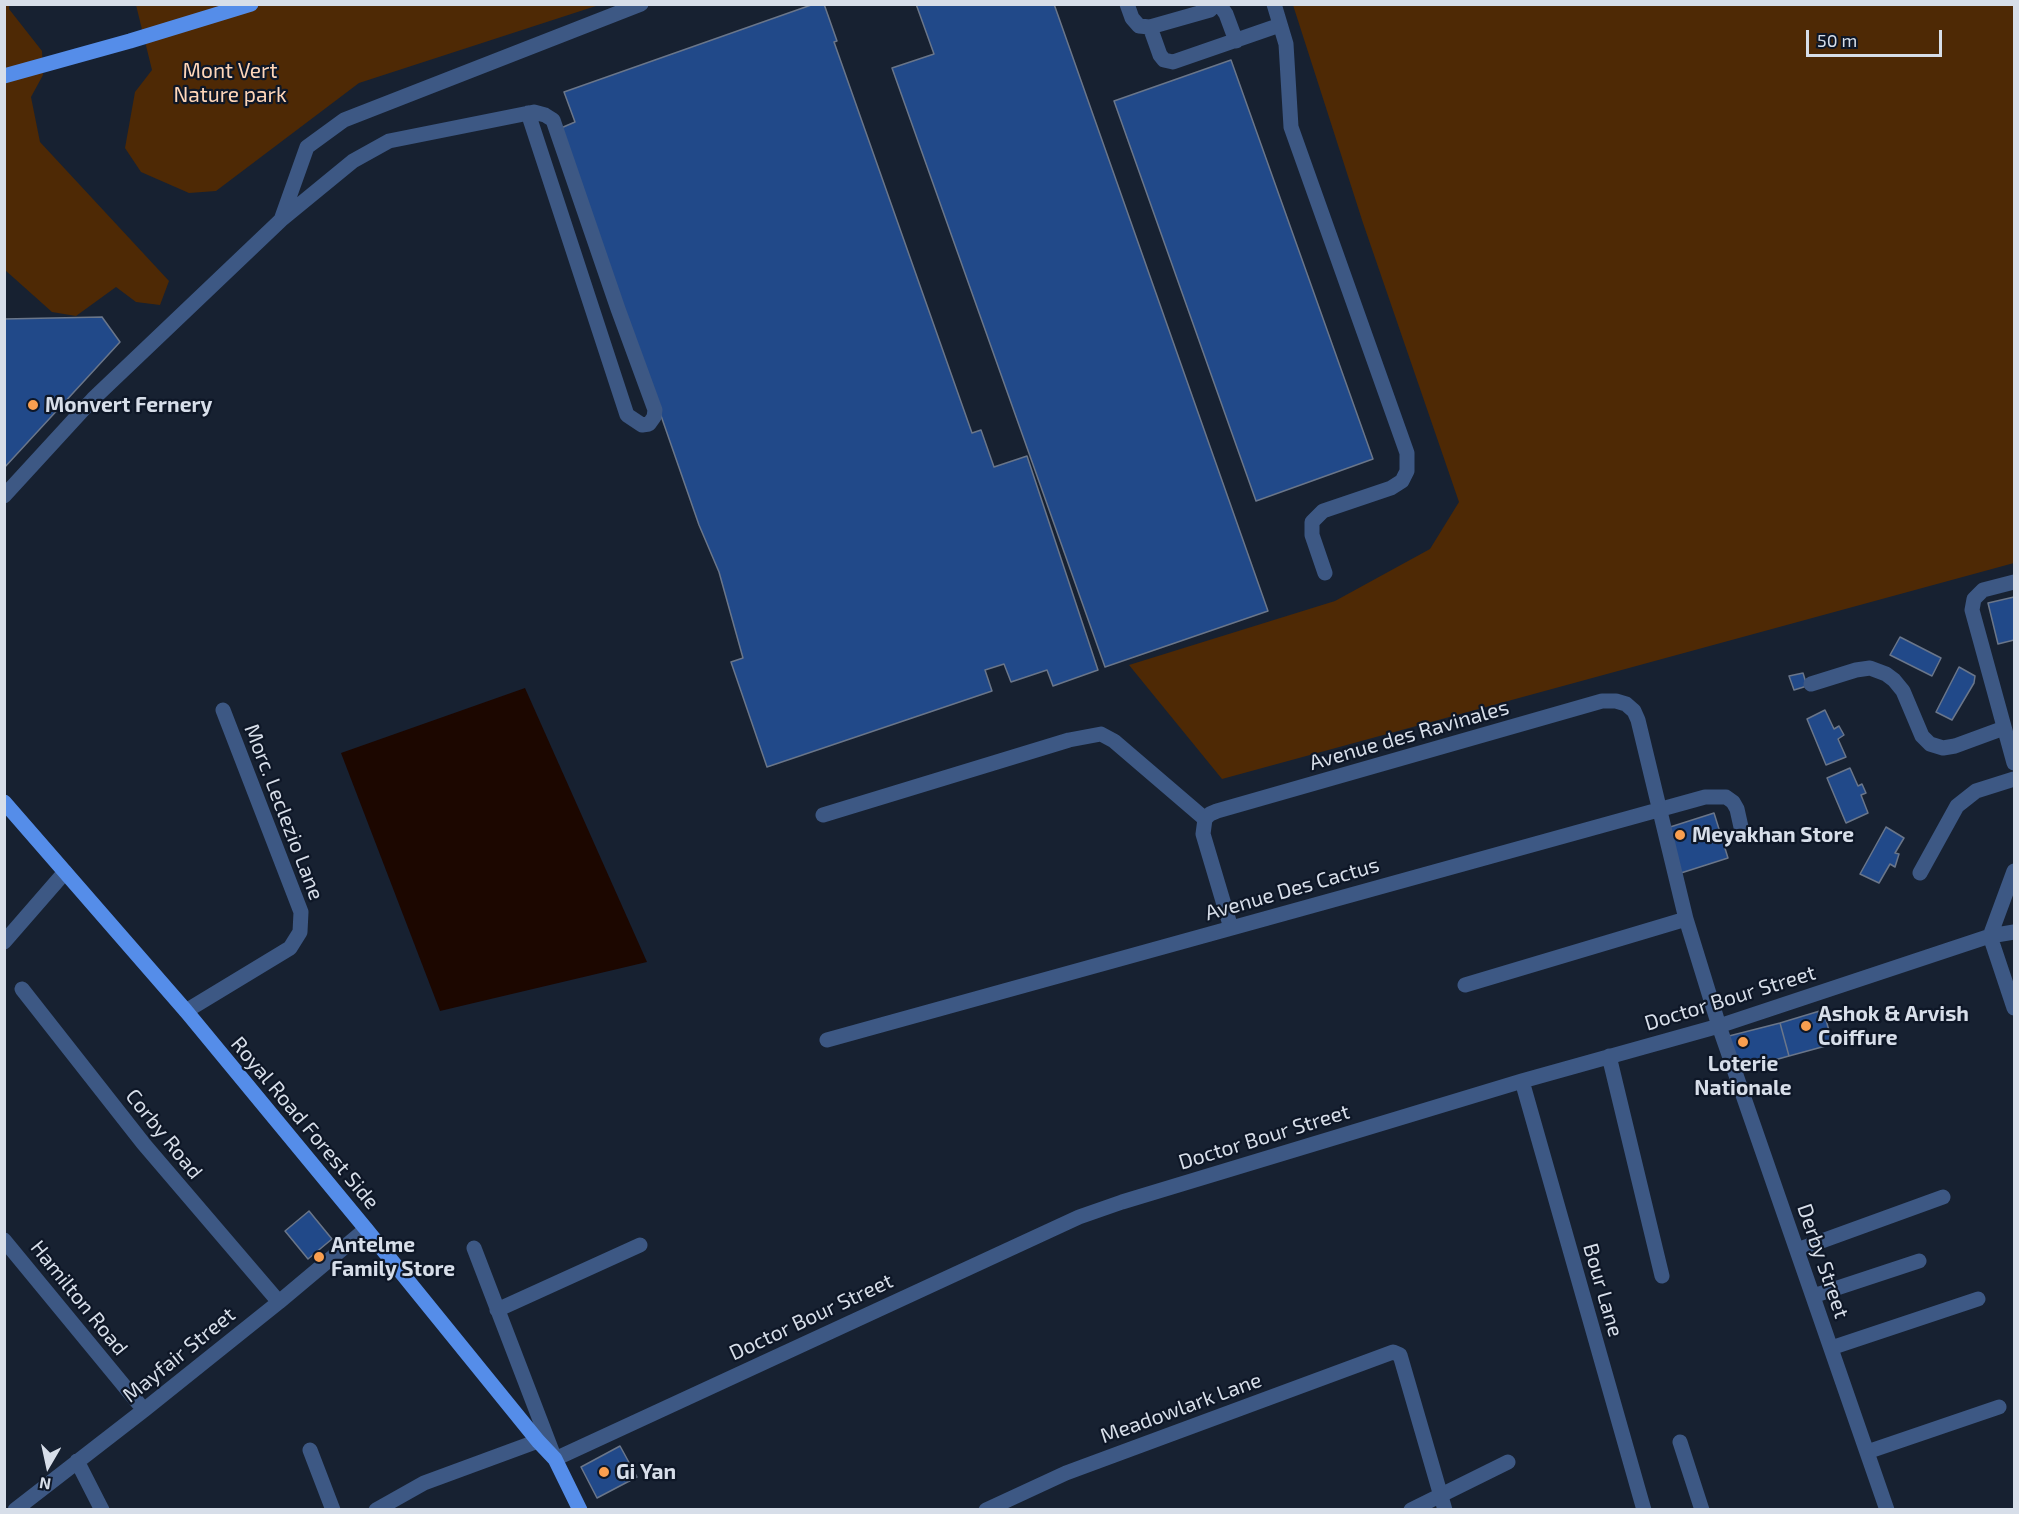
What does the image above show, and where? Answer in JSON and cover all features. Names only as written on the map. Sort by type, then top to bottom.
[{"type":"main road","points":[[4,76],[130,41],[250,4]]},
{"type":"main road","name":"Royal Road Forest Side","points":[[4,802],[186,1011],[366,1228],[538,1442],[555,1458],[580,1509]]},
{"type":"street","points":[[281,220],[307,147],[344,120],[641,4]]},
{"type":"street","points":[[1127,4],[1132,18],[1139,26],[1150,27],[1182,11],[1210,10],[1218,4],[1226,14],[1236,40]]},
{"type":"street","points":[[1274,4],[1286,44],[1292,127],[1407,453],[1407,471],[1401,481],[1391,488],[1323,512],[1312,522],[1312,535],[1325,573]]},
{"type":"street","points":[[1150,27],[1160,55],[1164,60],[1173,62],[1280,26]]},
{"type":"street","points":[[4,496],[93,399],[281,220],[352,160],[388,141],[528,113],[534,112],[553,120],[601,262],[655,410],[654,417],[649,424],[642,426],[627,415],[528,113]]},
{"type":"street","points":[[581,269],[601,262]]},
{"type":"street","points":[[2014,582],[1983,590],[1974,599],[1972,610],[2014,763]]},
{"type":"street","points":[[1811,684],[1870,668],[1886,674],[1903,691],[1922,736],[1930,744],[1943,748],[1955,746],[2004,728]]},
{"type":"street","name":"Avenue des Ravinales","points":[[1205,819],[1217,811],[1602,701],[1626,704]]},
{"type":"street","name":"Derby Street","points":[[1626,704],[1634,711],[1638,720],[1686,919],[1719,1026],[1887,1509]]},
{"type":"street","name":"Morc. Leclezio Lane","points":[[186,1011],[290,948],[300,932],[301,912],[223,710]]},
{"type":"street","points":[[824,815],[1069,740],[1101,734],[1114,741],[1205,819],[1203,834],[1231,928]]},
{"type":"street","points":[[1920,873],[1944,827],[1958,806],[1976,791],[2014,780]]},
{"type":"street","name":"Avenue Des Cactus","points":[[827,1040],[1705,797],[1726,797],[1737,809],[1743,836]]},
{"type":"street","points":[[2014,871],[1990,936],[2014,1008]]},
{"type":"street","points":[[4,942],[65,872]]},
{"type":"street","points":[[1465,985],[1686,919]]},
{"type":"street","name":"Doctor Bour Street","points":[[555,1458],[1079,1217],[1522,1081],[1719,1026],[1990,936],[2014,932]]},
{"type":"street","name":"Corby Road","points":[[22,989],[143,1143],[279,1302]]},
{"type":"street","points":[[1609,1056],[1662,1276]]},
{"type":"street","name":"Bour Lane","points":[[1522,1081],[1644,1509]]},
{"type":"street","points":[[1797,1250],[1943,1197]]},
{"type":"street","name":"Mayfair Street","points":[[15,1509],[279,1302],[366,1228]]},
{"type":"street","name":"Hamilton Road","points":[[4,1240],[144,1410]]},
{"type":"street","points":[[497,1310],[640,1245]]},
{"type":"street","points":[[474,1248],[555,1458]]},
{"type":"street","points":[[1813,1296],[1919,1261]]},
{"type":"street","points":[[1831,1348],[1978,1299]]},
{"type":"street","name":"Meadowlark Lane","points":[[986,1509],[1066,1473],[1393,1352],[1400,1355],[1443,1503]]},
{"type":"street","points":[[1868,1452],[2000,1407]]},
{"type":"street","points":[[376,1509],[424,1483],[538,1442]]},
{"type":"street","points":[[1680,1442],[1702,1509]]},
{"type":"street","points":[[310,1450],[333,1509]]},
{"type":"street","points":[[77,1461],[102,1509]]},
{"type":"street","points":[[1411,1509],[1443,1503],[1509,1462]]},
{"type":"green space","points":[[9,4],[9,9],[42,51],[43,75],[31,97],[40,142],[169,281],[160,305],[136,302],[116,287],[76,316],[52,312],[5,270],[4,5]]},
{"type":"green space","name":"Mont Vert Nature park","points":[[136,5],[599,5],[359,83],[216,191],[189,193],[141,172],[125,148],[135,92],[152,70]]},
{"type":"green space","points":[[1293,5],[2014,5],[2014,563],[1222,779],[1129,665],[1335,601],[1430,549],[1459,502],[1363,223]]},
{"type":"shaded area","points":[[525,688],[647,962],[440,1011],[341,753]]},
{"type":"building","points":[[814,4],[824,4],[837,41],[834,42],[972,433],[981,430],[994,467],[1027,456],[1098,670],[1053,686],[1047,670],[1011,682],[1004,664],[985,670],[992,691],[767,767],[731,662],[743,658],[719,572],[699,525],[561,128],[575,122],[564,92]]},
{"type":"building","points":[[916,4],[1054,4],[1268,611],[1105,667],[892,68],[934,54]]},
{"type":"building","points":[[1231,60],[1373,459],[1256,501],[1114,101]]},
{"type":"building","name":"Monvert Fernery","points":[[102,317],[120,342],[4,468],[4,319]]},
{"type":"building","points":[[2014,597],[2014,640],[1998,644],[1988,603]]},
{"type":"building","points":[[1900,637],[1941,658],[1932,676],[1890,655]]},
{"type":"building","points":[[1959,667],[1975,676],[1974,683],[1952,720],[1936,712]]},
{"type":"building","points":[[1803,673],[1807,686],[1794,690],[1789,676]]},
{"type":"building","points":[[1825,710],[1834,729],[1839,726],[1844,735],[1838,739],[1846,757],[1826,765],[1807,719]]},
{"type":"building","points":[[1850,768],[1858,786],[1862,784],[1866,793],[1861,795],[1868,813],[1846,823],[1827,778]]},
{"type":"building","points":[[1714,813],[1728,858],[1681,873],[1667,828]]},
{"type":"building","points":[[1886,827],[1904,838],[1895,853],[1899,854],[1895,867],[1890,864],[1879,883],[1860,874]]},
{"type":"building","points":[[1823,1010],[1833,1044],[1789,1056],[1780,1023]]},
{"type":"building","points":[[1780,1023],[1789,1056],[1735,1071],[1725,1037]]},
{"type":"building","points":[[309,1211],[332,1239],[308,1259],[285,1231]]},
{"type":"building","points":[[620,1446],[637,1477],[597,1498],[581,1467]]},
{"type":"place","name":"Monvert Fernery","points":[[33,405]]},
{"type":"place","name":"Meyakhan Store","points":[[1680,835]]},
{"type":"place","name":"Ashok & Arvish Coiffure","points":[[1806,1026]]},
{"type":"place","name":"Loterie Nationale","points":[[1743,1042]]},
{"type":"place","name":"Antelme Family Store","points":[[319,1257]]},
{"type":"place","name":"Gi Yan","points":[[604,1472]]}]
